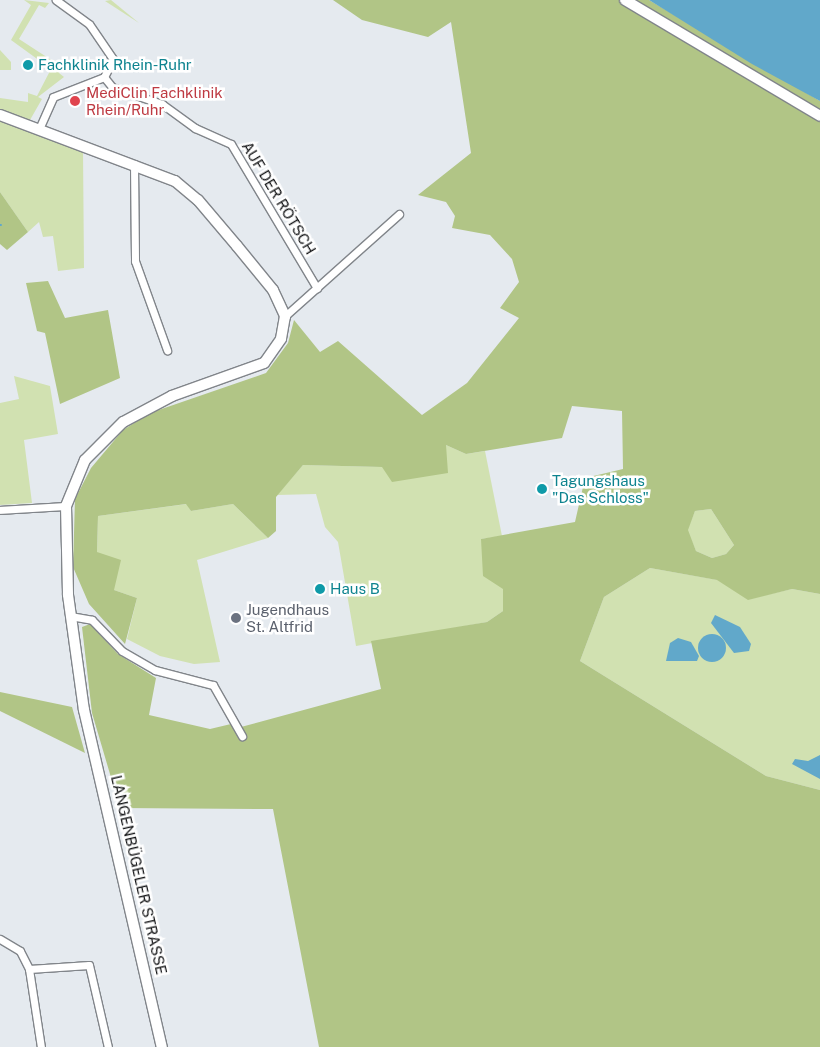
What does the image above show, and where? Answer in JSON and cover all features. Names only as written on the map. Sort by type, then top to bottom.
[{"type":"main road","points":[[625,0],[820,116]]},
{"type":"main road","points":[[0,115],[175,181],[198,200],[273,290],[285,316],[281,339],[264,363],[147,407],[117,428],[85,460],[66,506]]},
{"type":"main road","name":"LANGENBÜGELER STRASSE","points":[[66,506],[70,616],[84,710],[162,1047]]},
{"type":"street","points":[[39,129],[56,94],[104,77],[113,59],[105,43],[88,23],[56,0]]},
{"type":"street","name":"AUF DER RÖTSCH","points":[[104,77],[112,86],[162,104],[195,128],[231,144],[318,288]]},
{"type":"street","points":[[134,164],[135,261],[167,350]]},
{"type":"street","points":[[285,316],[399,214]]},
{"type":"street","points":[[0,510],[66,506]]},
{"type":"street","points":[[70,616],[92,620],[122,651],[155,670],[213,685],[242,736]]},
{"type":"street","points":[[0,939],[20,950],[29,969],[41,1047]]},
{"type":"street","points":[[29,969],[89,965],[108,1047]]},
{"type":"green space","points":[[24,0],[49,3],[45,8],[39,5],[19,39],[62,67],[59,73],[64,77],[38,97],[42,99],[30,120],[0,110],[0,98],[28,102],[28,93],[37,96],[51,69],[11,40],[31,5]]},
{"type":"green space","points":[[111,0],[139,23],[105,1]]},
{"type":"green space","points":[[333,0],[622,0],[820,119],[820,594],[792,589],[748,600],[717,580],[650,568],[604,597],[580,661],[766,776],[820,790],[820,1047],[319,1047],[273,809],[120,808],[92,713],[82,627],[90,624],[118,654],[156,678],[149,715],[210,729],[231,724],[241,727],[381,689],[371,641],[487,622],[503,611],[503,589],[483,576],[481,539],[575,522],[585,478],[623,469],[622,411],[572,406],[562,438],[466,454],[446,445],[448,473],[392,482],[382,467],[303,465],[276,497],[276,531],[268,538],[233,504],[191,511],[186,504],[98,516],[97,552],[121,560],[114,590],[137,598],[125,644],[89,604],[73,567],[75,499],[91,468],[123,430],[150,413],[266,373],[288,343],[294,320],[320,352],[338,341],[422,415],[467,383],[519,318],[500,308],[519,282],[512,259],[490,235],[452,228],[455,216],[446,202],[418,195],[471,153],[451,22],[428,37],[362,20]],"holes":[[[711,509],[734,545],[726,554],[712,558],[696,551],[688,530],[695,511]]]},
{"type":"green space","points":[[632,0],[649,0],[820,101],[820,112]]},
{"type":"green space","points":[[0,50],[11,62],[11,70],[0,70]]},
{"type":"green space","points":[[0,119],[83,150],[84,268],[58,271],[53,236],[43,237],[39,222],[28,232],[0,192]]},
{"type":"green space","points":[[0,192],[28,232],[7,250],[0,244]]},
{"type":"green space","points":[[48,281],[65,318],[108,310],[120,378],[60,404],[45,333],[37,331],[26,283]]},
{"type":"green space","points":[[14,376],[50,386],[58,434],[24,440],[32,503],[0,505],[0,403],[19,399]]},
{"type":"green space","points":[[446,445],[466,454],[485,451],[502,536],[481,539],[510,574],[503,589],[503,611],[487,622],[356,646],[338,542],[325,527],[316,494],[277,495],[303,465],[382,467]]},
{"type":"green space","points":[[187,504],[191,511],[233,504],[268,538],[197,560],[220,662],[194,664],[160,656],[127,639],[137,598],[114,590],[97,552],[98,516]]},
{"type":"green space","points":[[711,509],[734,545],[726,554],[712,558],[696,551],[687,530],[695,511]]},
{"type":"green space","points":[[650,568],[718,580],[748,599],[792,589],[820,594],[820,790],[766,776],[580,661],[604,597]]},
{"type":"green space","points":[[0,692],[72,707],[85,753],[0,711]]},
{"type":"water","points":[[649,0],[820,0],[820,101],[752,64]]},
{"type":"water","points":[[715,615],[740,627],[751,644],[749,651],[734,653],[711,623]]},
{"type":"water","points":[[712,634],[722,638],[726,648],[722,658],[712,662],[702,658],[698,648],[702,638]]},
{"type":"water","points":[[678,638],[691,642],[699,656],[697,661],[666,661],[670,643]]},
{"type":"water","points":[[820,755],[820,779],[792,764],[795,759],[808,761]]},
{"type":"place","name":"Fachklinik Rhein-Ruhr","points":[[28,65]]},
{"type":"place","name":"MediClin Fachklinik Rhein/Ruhr","points":[[75,101]]},
{"type":"place","name":"Tagungshaus \"Das Schloss\"","points":[[542,489]]},
{"type":"place","name":"Haus B","points":[[320,589]]},
{"type":"place","name":"Jugendhaus St. Altfrid","points":[[236,618]]}]
